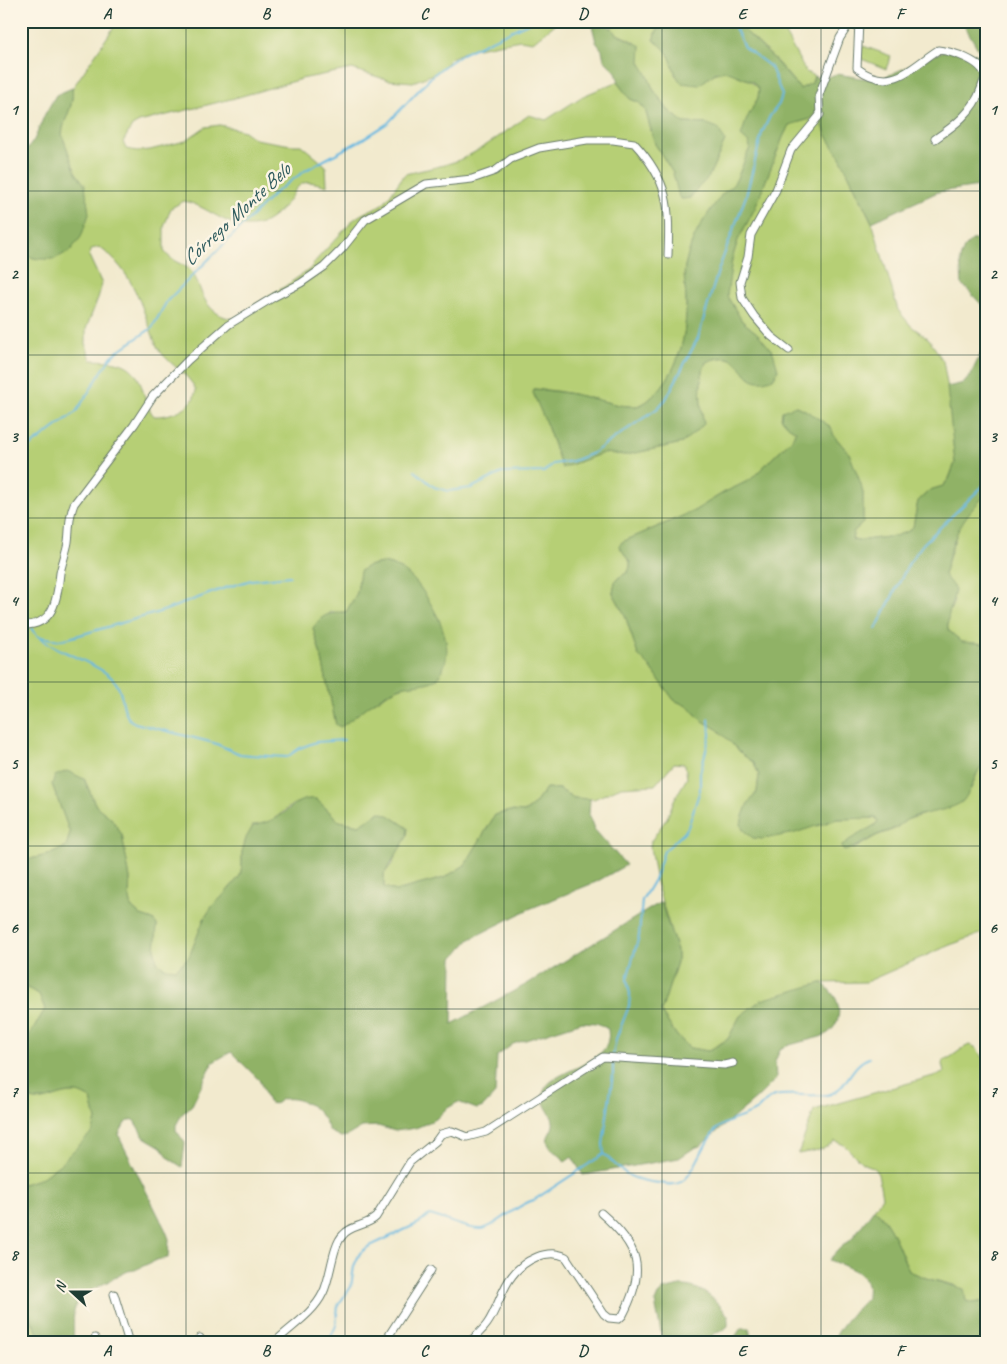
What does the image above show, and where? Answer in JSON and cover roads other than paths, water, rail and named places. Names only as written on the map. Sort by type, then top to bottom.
[{"type":"street","points":[[789,350],[771,336],[754,316],[742,298],[740,282],[748,256],[751,235],[776,190],[791,150],[820,115],[819,95],[840,38],[851,21]]},
{"type":"street","points":[[859,21],[857,68],[868,77],[889,80],[910,72],[938,50],[958,55],[978,66],[983,71],[985,78],[980,92],[970,109],[952,128],[935,138]]},
{"type":"street","points":[[21,625],[43,621],[52,610],[58,591],[68,542],[70,515],[74,504],[134,425],[153,396],[188,360],[228,325],[274,296],[301,283],[324,267],[365,220],[426,184],[472,179],[495,171],[511,159],[539,148],[586,140],[613,140],[634,143],[647,157],[662,183],[669,217],[668,255]]},
{"type":"street","points":[[274,1343],[299,1322],[323,1295],[339,1240],[345,1232],[376,1217],[410,1162],[436,1141],[441,1134],[452,1130],[467,1137],[486,1132],[603,1057],[724,1065],[733,1063]]},
{"type":"street","points":[[468,1343],[486,1325],[511,1277],[521,1267],[550,1253],[566,1257],[604,1314],[609,1318],[619,1319],[627,1307],[636,1284],[636,1265],[628,1240],[601,1213]]},
{"type":"street","points":[[384,1343],[431,1270]]},
{"type":"street","points":[[114,1294],[129,1343]]},
{"type":"waterway","name":"Córrego Monte Belo","points":[[21,453],[76,412],[111,357],[152,328],[167,301],[277,191],[306,170],[388,123],[432,76],[443,67],[464,53],[532,21]]},
{"type":"waterway","points":[[415,471],[434,487],[448,491],[471,488],[502,473],[544,472],[553,464],[573,461],[593,453],[658,408],[666,399],[698,338],[718,271],[746,196],[762,133],[770,116],[779,104],[782,95],[771,67],[744,47],[732,21]]},
{"type":"waterway","points":[[876,629],[909,563],[923,544],[986,483]]},
{"type":"waterway","name":"Córrego Monte Belo","points":[[21,575],[28,620]]},
{"type":"waterway","points":[[40,637],[59,640],[69,638],[163,611],[251,580],[290,576]]},
{"type":"waterway","points":[[31,628],[46,642],[105,672],[113,679],[120,690],[124,709],[130,720],[135,723],[214,743],[240,754],[251,755],[287,757],[300,748],[316,742],[344,740]]},
{"type":"waterway","points":[[613,1055],[616,1039],[629,1006],[630,994],[627,979],[639,936],[642,900],[655,878],[664,851],[688,827],[700,790],[700,773],[710,735],[709,719]]},
{"type":"waterway","points":[[613,1059],[613,1074],[603,1144],[604,1154],[634,1178],[670,1184],[686,1179],[707,1142],[721,1126],[752,1113],[772,1097],[781,1095],[831,1094],[842,1086],[858,1065],[869,1058]]},
{"type":"waterway","points":[[328,1343],[336,1326],[338,1305],[351,1287],[354,1266],[360,1253],[368,1247],[421,1222],[429,1215],[469,1228],[487,1228],[604,1154]]}]
